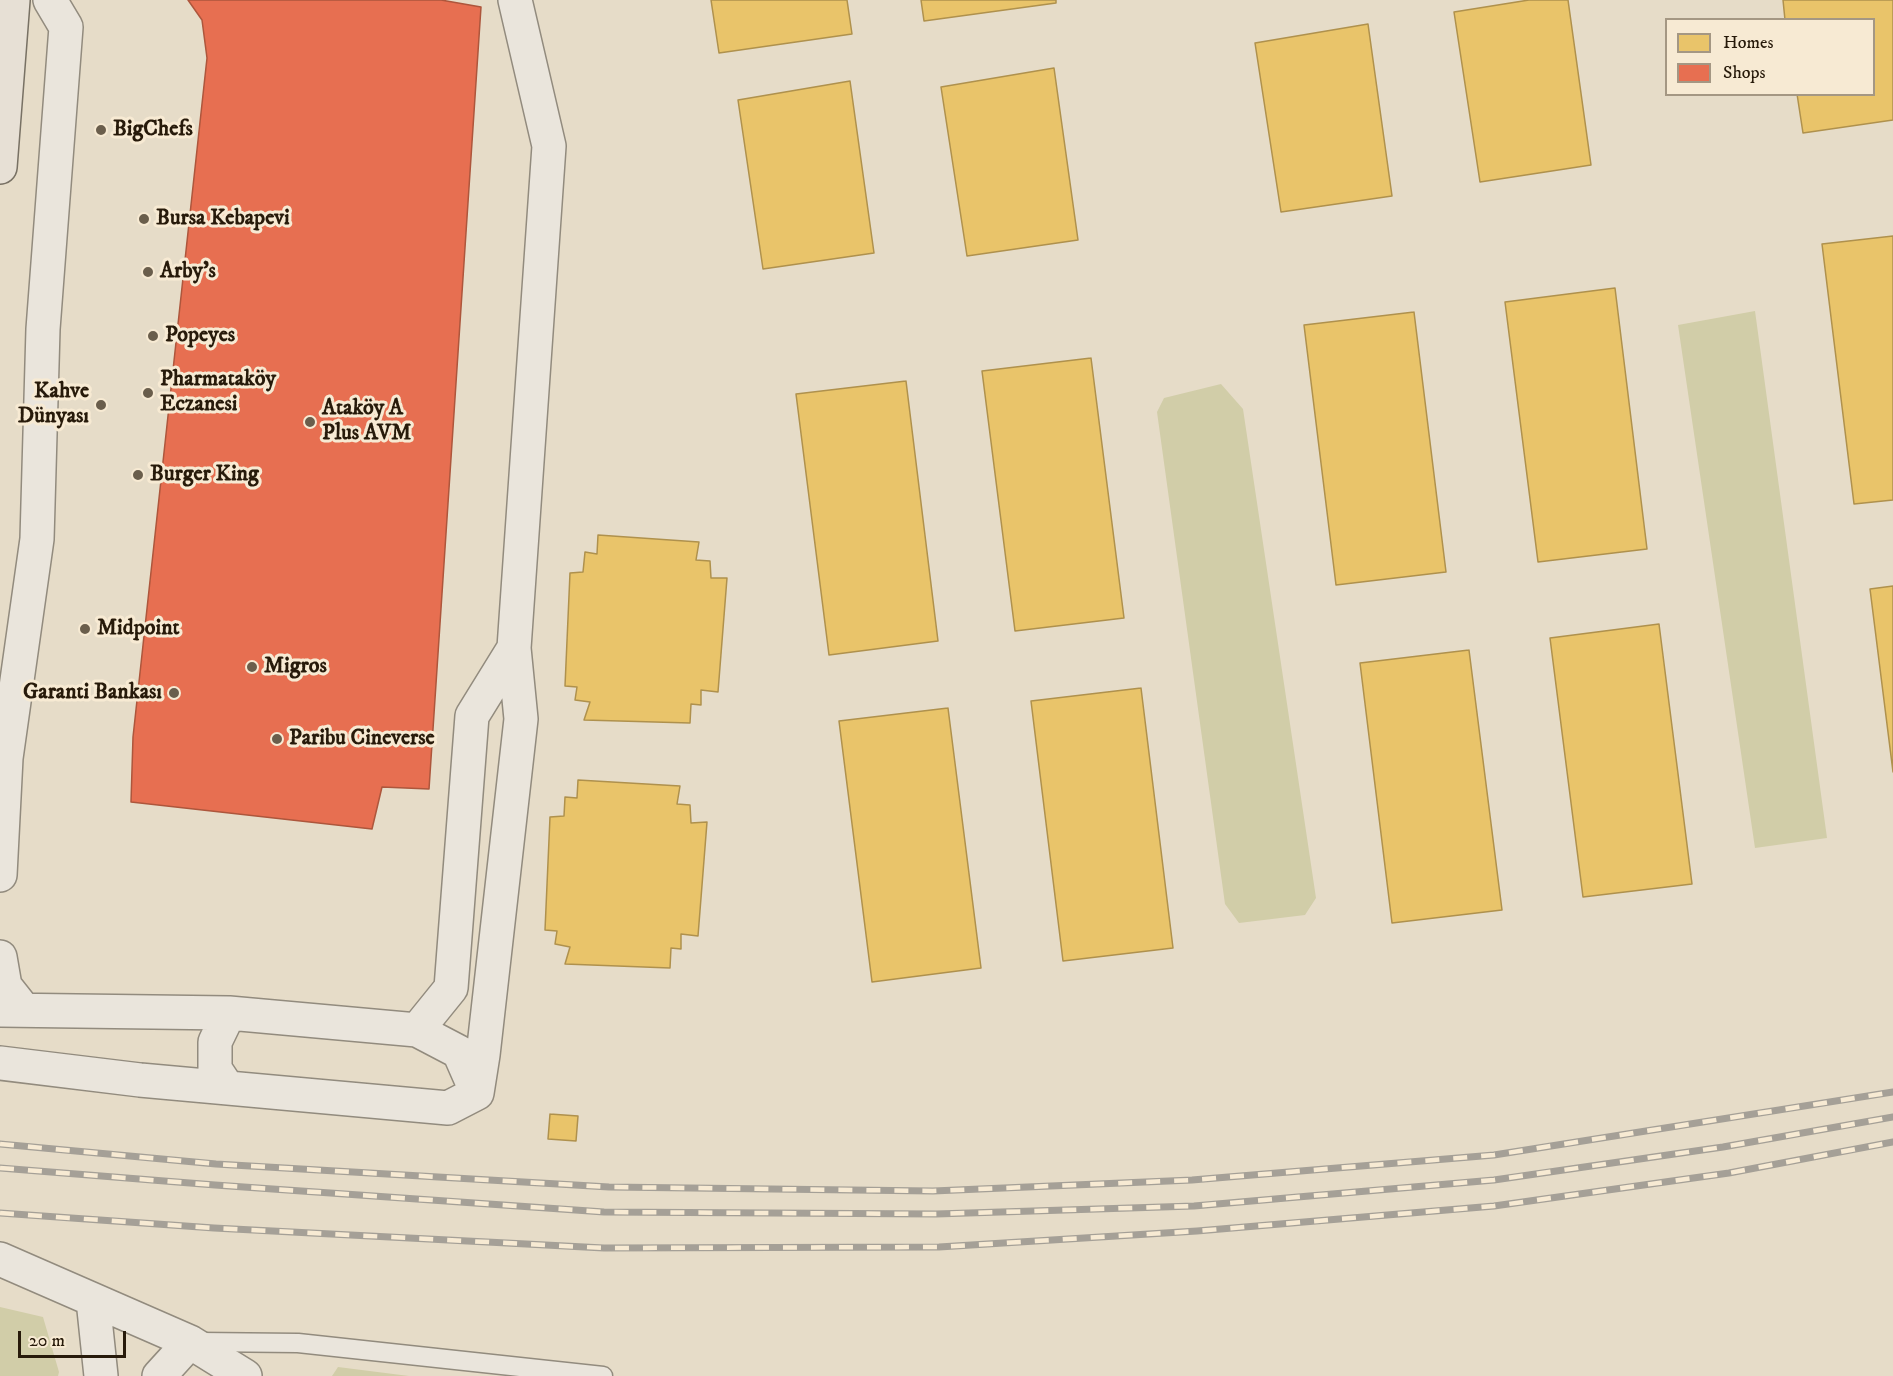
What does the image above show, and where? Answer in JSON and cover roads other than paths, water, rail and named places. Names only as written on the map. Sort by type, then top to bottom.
[{"type":"main road","points":[[0,167],[12,0]]},
{"type":"street","points":[[477,1093],[521,719],[514,648],[549,146],[515,0]]},
{"type":"street","points":[[0,875],[6,758],[38,539],[43,329],[61,9]]},
{"type":"street","points":[[0,638],[38,539]]},
{"type":"street","points":[[417,1030],[451,988],[472,716],[514,648]]},
{"type":"street","points":[[0,957],[12,1010],[229,1013],[417,1030],[459,1052],[477,1093]]},
{"type":"street","points":[[227,1087],[215,1069],[215,1042],[229,1013]]},
{"type":"street","points":[[0,1063],[140,1080],[448,1108],[477,1093]]},
{"type":"street","points":[[0,1259],[190,1342],[245,1376]]},
{"type":"street","points":[[93,1299],[101,1376]]},
{"type":"street","points":[[159,1376],[190,1342]]},
{"type":"lane","points":[[190,1342],[298,1343],[603,1376]]},
{"type":"railway","points":[[0,1144],[216,1164],[609,1187],[933,1191],[1192,1180],[1494,1155],[1893,1092]]},
{"type":"railway","points":[[0,1168],[604,1212],[936,1214],[1194,1206],[1494,1180],[1723,1147],[1893,1117]]},
{"type":"railway","points":[[0,1213],[214,1228],[604,1248],[939,1247],[1197,1231],[1494,1206],[1729,1173],[1893,1142]]},
{"type":"place","name":"BigChefs","points":[[101,130]]},
{"type":"place","name":"Bursa Kebapevi","points":[[144,219]]},
{"type":"place","name":"Arby's","points":[[148,272]]},
{"type":"place","name":"Popeyes","points":[[153,336]]},
{"type":"place","name":"Pharmataköy Eczanesi","points":[[148,393]]},
{"type":"place","name":"Kahve Dünyası","points":[[101,405]]},
{"type":"place","name":"Ataköy A Plus AVM","points":[[310,422]]},
{"type":"place","name":"Burger King","points":[[138,475]]},
{"type":"place","name":"Midpoint","points":[[85,629]]},
{"type":"place","name":"Migros","points":[[252,667]]},
{"type":"place","name":"Garanti Bankası","points":[[174,693]]},
{"type":"place","name":"Paribu Cineverse","points":[[277,739]]}]
